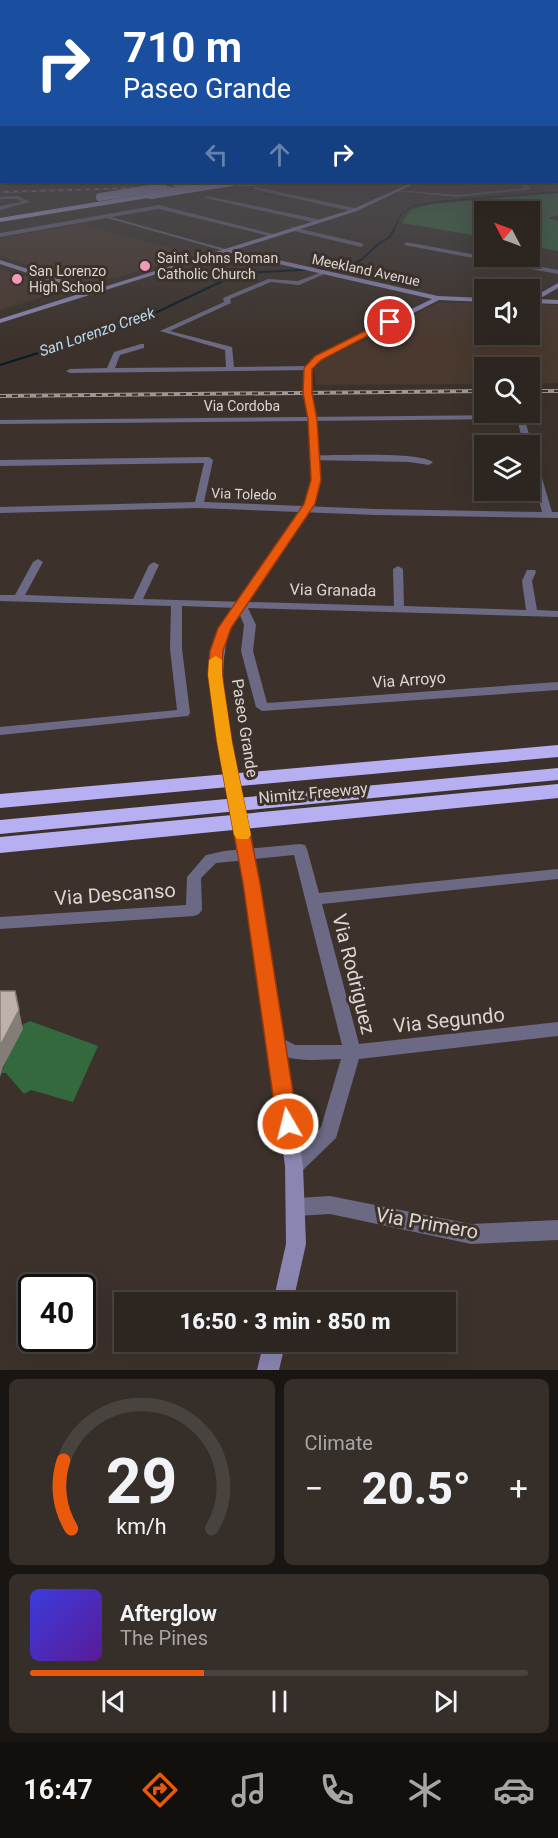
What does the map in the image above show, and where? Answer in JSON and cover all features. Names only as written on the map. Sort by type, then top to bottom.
[{"type":"highway","points":[[0,220],[25,216]]},
{"type":"highway","name":"Nimitz Freeway","points":[[0,801],[558,751]]},
{"type":"highway","points":[[0,827],[558,774]]},
{"type":"highway","name":"Nimitz Freeway","points":[[0,845],[558,791]]},
{"type":"street","points":[[0,235],[111,216]]},
{"type":"street","points":[[196,216],[274,235]]},
{"type":"street","points":[[294,216],[317,221]]},
{"type":"street","points":[[0,316],[335,216]]},
{"type":"street","name":"Meekland Avenue","points":[[105,217],[294,267],[438,298],[474,300]]},
{"type":"street","points":[[292,229],[361,245]]},
{"type":"street","points":[[406,244],[558,272]]},
{"type":"street","points":[[0,262],[88,291]]},
{"type":"street","points":[[230,369],[229,349],[163,331],[230,302],[225,300],[226,298],[270,280],[299,283],[321,273]]},
{"type":"street","points":[[540,296],[558,285]]},
{"type":"street","points":[[0,321],[88,291]]},
{"type":"street","points":[[70,371],[308,368],[318,358],[438,298]]},
{"type":"street","points":[[540,301],[558,302]]},
{"type":"street","points":[[110,370],[117,354],[141,346]]},
{"type":"street","name":"Paseo Grande","points":[[286,1292],[296,1244],[294,1166],[252,883],[225,742],[215,675],[216,651],[224,628],[309,504],[316,480],[313,419],[307,393],[308,368]]},
{"type":"street","name":"Via Cordoba","points":[[0,422],[520,417],[525,435]]},
{"type":"street","points":[[314,458],[408,459],[429,462]]},
{"type":"street","points":[[0,463],[209,460],[199,506]]},
{"type":"street","points":[[540,478],[553,515]]},
{"type":"street","name":"Via Toledo","points":[[0,510],[199,506],[553,515]]},
{"type":"street","points":[[18,599],[38,562]]},
{"type":"street","points":[[137,601],[154,564]]},
{"type":"street","points":[[398,569],[399,608]]},
{"type":"street","points":[[531,572],[527,581],[532,612]]},
{"type":"street","name":"Via Granada","points":[[0,598],[558,614]]},
{"type":"street","points":[[0,731],[184,712],[176,649],[177,602]]},
{"type":"street","name":"Via Arroyo","points":[[241,604],[250,625],[247,636],[248,651],[262,707],[558,686]]},
{"type":"street","name":"Via Rodriguez","points":[[294,1166],[329,1132],[352,1052],[300,849]]},
{"type":"street","name":"Via Descanso","points":[[0,923],[194,910],[194,877],[211,859],[300,849]]},
{"type":"street","points":[[313,899],[558,874]]},
{"type":"street","name":"Via Segundo","points":[[276,1042],[293,1052],[352,1052],[558,1029]]},
{"type":"street","name":"Via Primero","points":[[296,1207],[335,1205],[471,1234],[558,1230]]},
{"type":"street","points":[[268,1370],[272,1352]]},
{"type":"shaded area","points":[[81,224],[195,255],[92,284],[0,256],[0,238]]},
{"type":"shaded area","name":"San Lorenzo High School","points":[[0,269],[66,290],[0,310]]},
{"type":"shaded area","points":[[438,303],[474,303],[474,345],[540,345],[540,305],[558,305],[558,383],[540,384],[540,357],[474,357],[474,384],[316,385],[314,369],[323,360]]},
{"type":"green space","points":[[406,216],[474,216],[474,235],[402,223]]},
{"type":"green space","points":[[540,216],[555,216],[548,218],[558,221],[558,251],[540,248]]},
{"type":"green space","points":[[30,1021],[98,1046],[73,1102],[31,1090],[24,1094],[6,1073],[1,1073],[22,1025]]},
{"type":"building","points":[[0,991],[15,991],[19,1010],[0,1046]]},
{"type":"waterway","name":"San Lorenzo Creek","points":[[393,231],[400,216]]},
{"type":"waterway","name":"San Lorenzo Creek","points":[[0,365],[136,322],[227,279],[261,272],[320,269],[352,264],[361,260],[378,244],[390,237],[393,231]]},
{"type":"railway","points":[[0,396],[474,391]]},
{"type":"railway","points":[[540,391],[558,391]]},
{"type":"slow traffic","points":[[216,660],[215,675],[242,835]]},
{"type":"place","name":"Saint Johns Roman Catholic Church","points":[[145,266]]},
{"type":"place","name":"San Lorenzo High School","points":[[17,279]]},
{"type":"route","points":[[288,1124],[252,883],[225,742],[215,675],[216,651],[224,628],[309,504],[316,480],[313,419],[307,393],[308,368],[318,358],[390,322]]}]
